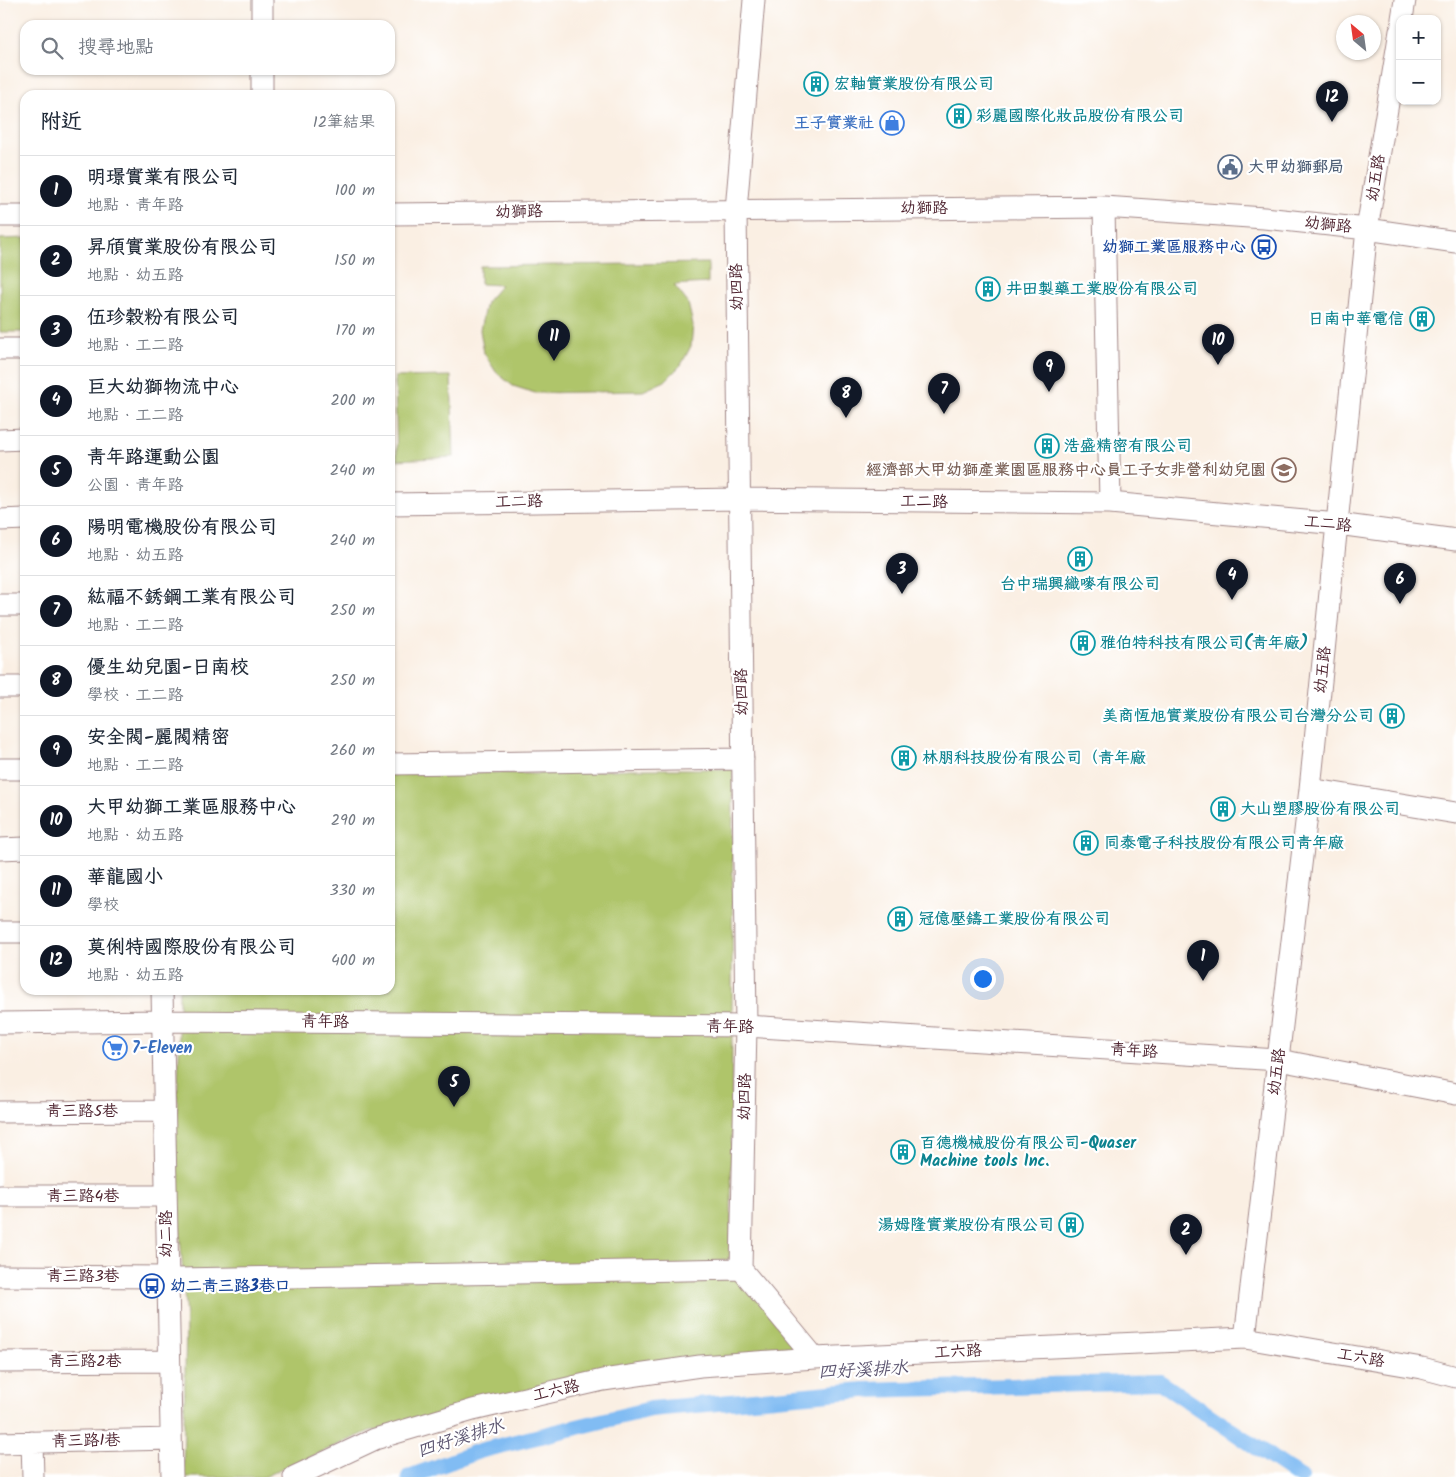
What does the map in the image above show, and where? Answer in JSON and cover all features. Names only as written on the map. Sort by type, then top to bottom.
[{"type":"street","points":[[262,0],[262,20]]},
{"type":"street","name":"幼四路","points":[[741,1269],[746,1026],[736,210],[754,0]]},
{"type":"street","points":[[1403,15],[1405,0]]},
{"type":"street","name":"幼五路","points":[[1245,1338],[1310,789],[1367,229],[1396,55]]},
{"type":"street","points":[[262,75],[262,90]]},
{"type":"street","points":[[1104,207],[1110,503]]},
{"type":"street","name":"幼獅路","points":[[395,214],[1104,207],[1264,218],[1367,229],[1456,242]]},
{"type":"street","points":[[0,216],[20,216]]},
{"type":"street","points":[[0,349],[20,349]]},
{"type":"street","points":[[0,440],[20,439]]},
{"type":"street","name":"工二路","points":[[395,504],[740,499],[1110,503],[1338,524],[1456,540]]},
{"type":"street","points":[[0,520],[20,519]]},
{"type":"street","points":[[0,605],[20,605]]},
{"type":"street","points":[[0,687],[20,687]]},
{"type":"street","points":[[395,764],[742,759]]},
{"type":"street","points":[[0,769],[20,769]]},
{"type":"street","points":[[1310,789],[1456,813]]},
{"type":"street","points":[[0,849],[20,848]]},
{"type":"street","points":[[0,932],[20,932]]},
{"type":"street","name":"幼二路","points":[[162,995],[172,1477]]},
{"type":"street","name":"青年路","points":[[0,1023],[162,1021],[746,1026],[1279,1060],[1456,1094]]},
{"type":"street","name":"青三路5巷","points":[[0,1112],[164,1111]]},
{"type":"street","name":"青三路4巷","points":[[0,1196],[166,1196]]},
{"type":"street","points":[[741,1269],[815,1358]]},
{"type":"street","name":"青三路3巷","points":[[0,1276],[167,1277],[178,1279],[741,1269]]},
{"type":"street","name":"工六路","points":[[294,1477],[375,1439],[473,1410],[603,1380],[700,1366],[815,1358],[1245,1338],[1422,1368],[1456,1377]]},
{"type":"street","name":"青三路2巷","points":[[0,1362],[170,1361]]},
{"type":"street","name":"青三路1巷","points":[[0,1442],[171,1439]]},
{"type":"street","points":[[32,1442],[33,1477]]},
{"type":"green space","points":[[20,238],[20,332],[0,332],[0,239]]},
{"type":"green space","points":[[708,263],[708,283],[674,285],[688,303],[693,325],[691,346],[681,365],[665,381],[643,391],[535,393],[513,386],[496,372],[484,353],[480,330],[486,302],[501,285],[480,284],[480,266]]},
{"type":"green space","points":[[451,376],[454,457],[397,460],[395,377]]},
{"type":"green space","points":[[631,769],[733,769],[731,1259],[795,1349],[370,1431],[264,1477],[183,1477],[186,1320],[175,1160],[179,995],[395,995],[395,775],[447,771],[534,774]]},
{"type":"waterway","name":"四好溪排水","points":[[409,1477],[479,1451],[651,1409],[864,1390],[1160,1382],[1300,1477]]},
{"type":"place","name":"宏軸實業股份有限公司","points":[[816,84]]},
{"type":"place","name":"彩麗國際化妝品股份有限公司","points":[[959,116]]},
{"type":"place","name":"莫俐特國際股份有限公司","points":[[1332,122]]},
{"type":"place","name":"王子實業社","points":[[892,123]]},
{"type":"place","name":"大甲幼獅郵局","points":[[1230,167]]},
{"type":"place","name":"幼獅工業區服務中心","points":[[1264,247]]},
{"type":"place","name":"井田製藥工業股份有限公司","points":[[988,289]]},
{"type":"place","name":"日南中華電信","points":[[1422,319]]},
{"type":"place","name":"華龍國小","points":[[554,361]]},
{"type":"place","name":"大甲幼獅工業區服務中心","points":[[1218,365]]},
{"type":"place","name":"安全閥-麗閥精密","points":[[1049,392]]},
{"type":"place","name":"紘福不銹鋼工業有限公司","points":[[944,414]]},
{"type":"place","name":"優生幼兒園-日南校","points":[[846,418]]},
{"type":"place","name":"浩盛精密有限公司","points":[[1047,446]]},
{"type":"place","name":"經濟部大甲幼獅產業園區服務中心員工子女非營利幼兒園","points":[[1284,470]]},
{"type":"place","name":"台中瑞興織嘜有限公司","points":[[1080,559]]},
{"type":"place","name":"伍珍穀粉有限公司","points":[[902,594]]},
{"type":"place","name":"巨大幼獅物流中心","points":[[1232,600]]},
{"type":"place","name":"陽明電機股份有限公司","points":[[1400,604]]},
{"type":"place","name":"雅伯特科技有限公司(青年廠)","points":[[1083,643]]},
{"type":"place","name":"美商恆旭實業股份有限公司台灣分公司","points":[[1392,716]]},
{"type":"place","name":"林朋科技股份有限公司（青年廠","points":[[904,758]]},
{"type":"place","name":"大山塑膠股份有限公司","points":[[1223,809]]},
{"type":"place","name":"同泰電子科技股份有限公司青年廠","points":[[1086,843]]},
{"type":"place","name":"冠億壓鑄工業股份有限公司","points":[[900,919]]},
{"type":"place","name":"明璟實業有限公司","points":[[1203,981]]},
{"type":"place","name":"7-Eleven","points":[[115,1048]]},
{"type":"place","name":"青年路運動公園","points":[[454,1107]]},
{"type":"place","name":"百德機械股份有限公司-Quaser Machine tools Inc.","points":[[903,1152]]},
{"type":"place","name":"湯姆隆實業股份有限公司","points":[[1071,1225]]},
{"type":"place","name":"昇頎實業股份有限公司","points":[[1186,1255]]},
{"type":"place","name":"幼二青三路3巷口","points":[[152,1286]]}]
